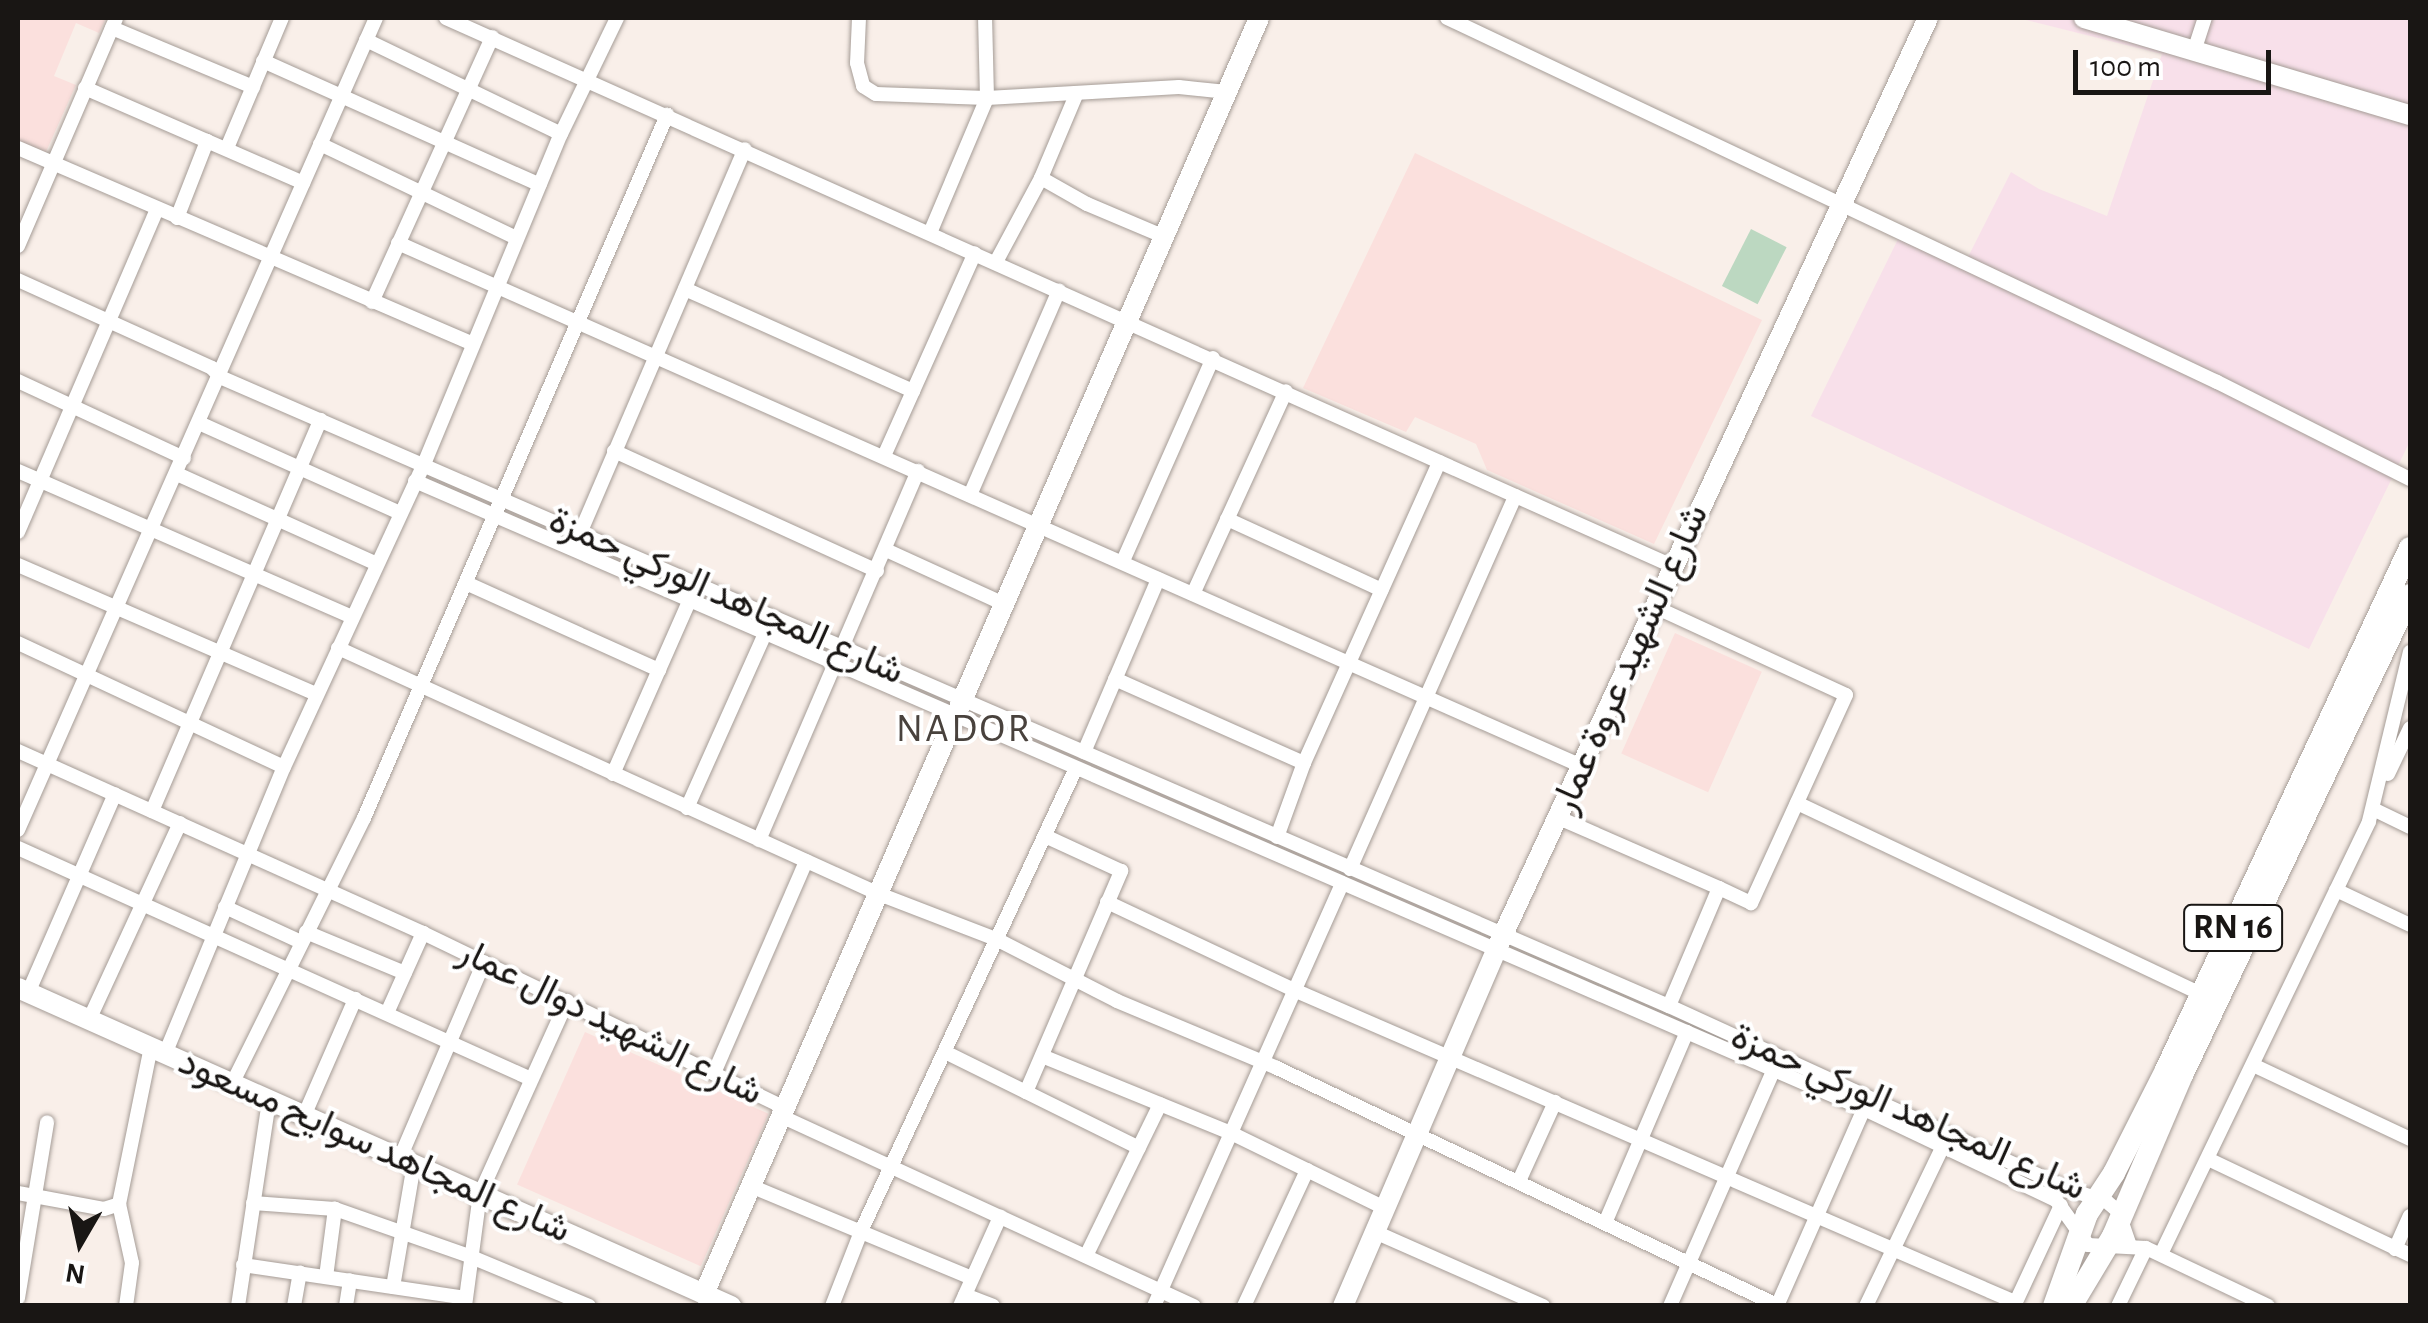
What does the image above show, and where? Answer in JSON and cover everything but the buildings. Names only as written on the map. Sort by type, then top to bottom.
[{"type":"main road","name":"RN 16","points":[[2054,1306],[2096,1198],[2114,1173],[2201,994],[2410,548]]},
{"type":"main road","name":"RN 16","points":[[2071,1306],[2119,1245],[2120,1216],[2183,1072],[2410,594]]},
{"type":"street","points":[[227,148],[282,18]]},
{"type":"street","points":[[18,830],[376,18]]},
{"type":"street","points":[[446,18],[1672,566]]},
{"type":"street","points":[[126,1306],[132,1263],[119,1204],[158,1050],[212,939],[316,694],[424,464],[561,134],[618,18]]},
{"type":"street","points":[[858,18],[858,63],[864,86],[876,94],[987,98],[1179,86],[1227,92]]},
{"type":"street","points":[[930,232],[987,98],[984,18]]},
{"type":"street","points":[[703,1300],[1259,18]]},
{"type":"street","points":[[1447,18],[2218,382],[2410,479]]},
{"type":"street","name":"شارع الشهيد عروة عمار","points":[[1343,1306],[1500,943],[1672,566],[1844,207],[1928,18]]},
{"type":"street","points":[[2084,18],[2410,115]]},
{"type":"street","points":[[2113,18],[2410,106]]},
{"type":"street","points":[[2197,42],[2205,18]]},
{"type":"street","points":[[18,246],[114,23],[252,87]]},
{"type":"street","points":[[372,302],[492,37]]},
{"type":"street","points":[[366,40],[561,134]]},
{"type":"street","points":[[263,61],[540,185]]},
{"type":"street","points":[[85,88],[303,184]]},
{"type":"street","points":[[996,262],[1041,178],[1076,95]]},
{"type":"street","points":[[232,1084],[328,890],[421,688],[668,114]]},
{"type":"street","points":[[177,218],[208,141]]},
{"type":"street","points":[[320,144],[516,238]]},
{"type":"street","points":[[18,148],[473,344]]},
{"type":"street","points":[[573,548],[745,149]]},
{"type":"street","points":[[1041,178],[1087,204],[1165,237]]},
{"type":"street","points":[[18,532],[158,209]]},
{"type":"street","points":[[398,244],[1584,766]]},
{"type":"street","points":[[884,456],[976,253]]},
{"type":"street","name":"شارع المجاهد الوركي حمزة","points":[[18,280],[212,368],[220,377],[424,464],[573,548],[766,630],[839,656]]},
{"type":"street","points":[[685,289],[914,392]]},
{"type":"street","points":[[970,495],[1059,290]]},
{"type":"street","points":[[1123,562],[1212,358]]},
{"type":"street","points":[[18,381],[184,458]]},
{"type":"street","points":[[1192,594],[1286,392]]},
{"type":"street","points":[[152,811],[217,652],[320,420]]},
{"type":"street","points":[[199,423],[400,513]]},
{"type":"street","points":[[614,451],[877,571]]},
{"type":"street","points":[[1277,837],[1304,763],[1440,462]]},
{"type":"street","points":[[18,471],[352,617]]},
{"type":"street","points":[[760,840],[918,472]]},
{"type":"street","points":[[176,474],[377,564]]},
{"type":"street","name":"شارع المجاهد الوركي حمزة","points":[[415,482],[581,532],[839,656],[962,709],[1084,752],[1350,868],[1687,1032],[1864,1109],[2061,1205],[2080,1238],[2092,1246],[2119,1245],[2153,1251],[2268,1306]]},
{"type":"street","points":[[1350,868],[1515,496]]},
{"type":"street","points":[[1227,519],[1382,590]]},
{"type":"street","points":[[886,550],[1006,605]]},
{"type":"street","points":[[18,566],[316,694]]},
{"type":"street","points":[[1084,752],[1158,579]]},
{"type":"street","points":[[466,583],[659,670]]},
{"type":"street","points":[[613,774],[691,597]]},
{"type":"street","points":[[1559,818],[1752,903],[1846,695],[1654,606]]},
{"type":"street","points":[[687,808],[766,630]]},
{"type":"street","points":[[18,643],[284,767]]},
{"type":"street","points":[[338,648],[878,894],[998,940],[1076,976],[1116,1001],[1418,1133],[1778,1305],[1864,1109]]},
{"type":"street","points":[[2375,803],[2404,704],[2410,652]]},
{"type":"street","points":[[1115,679],[1304,763]]},
{"type":"street","name":"شارع المجاهد الوركي حمزة","points":[[962,709],[1076,768],[1342,883],[1669,1006],[2111,1203],[2120,1216]]},
{"type":"street","points":[[2118,1306],[2208,1159],[2410,728]]},
{"type":"street","name":"شارع الشهيد دوال عمار","points":[[18,751],[423,932],[778,1104],[784,1118],[1194,1306]]},
{"type":"street","points":[[832,1306],[862,1229],[1076,768]]},
{"type":"street","points":[[23,990],[79,878],[115,794]]},
{"type":"street","points":[[1797,803],[2201,994]]},
{"type":"street","points":[[2375,803],[2410,827]]},
{"type":"street","points":[[89,1020],[180,824]]},
{"type":"street","points":[[1026,1092],[1122,871],[1046,836]]},
{"type":"street","points":[[18,848],[212,939],[531,1078]]},
{"type":"street","points":[[714,1073],[806,862]]},
{"type":"street","points":[[1154,1306],[1234,1134],[1260,1064],[1342,883]]},
{"type":"street","points":[[1669,1006],[1719,888]]},
{"type":"street","points":[[2336,890],[2410,925]]},
{"type":"street","points":[[1108,902],[1294,990],[1816,1212],[2014,1304],[2061,1205]]},
{"type":"street","points":[[225,908],[405,973]]},
{"type":"street","points":[[387,1013],[423,932]]},
{"type":"street","points":[[392,1287],[407,1161],[450,1040],[484,962]]},
{"type":"street","name":"شارع المجاهد سوايح مسعود","points":[[23,990],[480,1194],[703,1300],[731,1306]]},
{"type":"street","points":[[304,1116],[355,999]]},
{"type":"street","points":[[243,1266],[350,1280],[466,1302],[480,1194],[566,1001]]},
{"type":"street","points":[[1605,1223],[1687,1032]]},
{"type":"street","points":[[947,1053],[1139,1148]]},
{"type":"street","points":[[1042,1056],[1234,1134],[1385,1208]]},
{"type":"street","points":[[2253,1065],[2410,1139]]},
{"type":"street","points":[[1670,1306],[1774,1069]]},
{"type":"street","points":[[238,1306],[268,1100]]},
{"type":"street","points":[[1519,1182],[1555,1102]]},
{"type":"street","points":[[1086,1256],[1160,1104]]},
{"type":"street","points":[[19,1303],[47,1122]]},
{"type":"street","points":[[1866,1306],[1943,1146]]},
{"type":"street","points":[[2208,1159],[2410,1254]]},
{"type":"street","points":[[1244,1306],[1307,1170]]},
{"type":"street","points":[[754,1187],[972,1278]]},
{"type":"street","points":[[18,1193],[104,1209],[119,1204]]},
{"type":"street","points":[[253,1203],[335,1210],[469,1256],[588,1305]]},
{"type":"street","points":[[326,1277],[335,1210]]},
{"type":"street","points":[[2396,1248],[2410,1216]]},
{"type":"street","points":[[993,1306],[962,1300],[1000,1218]]},
{"type":"street","points":[[1375,1232],[1543,1306]]},
{"type":"street","points":[[294,1306],[300,1273]]},
{"type":"street","points":[[346,1306],[350,1280]]},
{"type":"shaded area","points":[[18,18],[106,18],[99,33],[76,23],[54,76],[76,85],[45,154],[18,141]]},
{"type":"shaded area","points":[[2018,18],[2410,18],[2410,441],[2309,649],[1811,416],[1904,227],[1967,259],[2011,172],[2039,189],[2107,216],[2162,54]]},
{"type":"shaded area","points":[[1415,153],[1762,320],[1654,544],[1487,470],[1476,444],[1415,417],[1406,432],[1303,388]]},
{"type":"shaded area","points":[[1675,633],[1762,672],[1708,792],[1621,754]]},
{"type":"shaded area","points":[[585,1032],[769,1114],[701,1266],[517,1185]]},
{"type":"green space","points":[[1751,229],[1787,247],[1758,304],[1722,286]]},
{"type":"district","name":"NADOR","points":[[964,729]]}]
